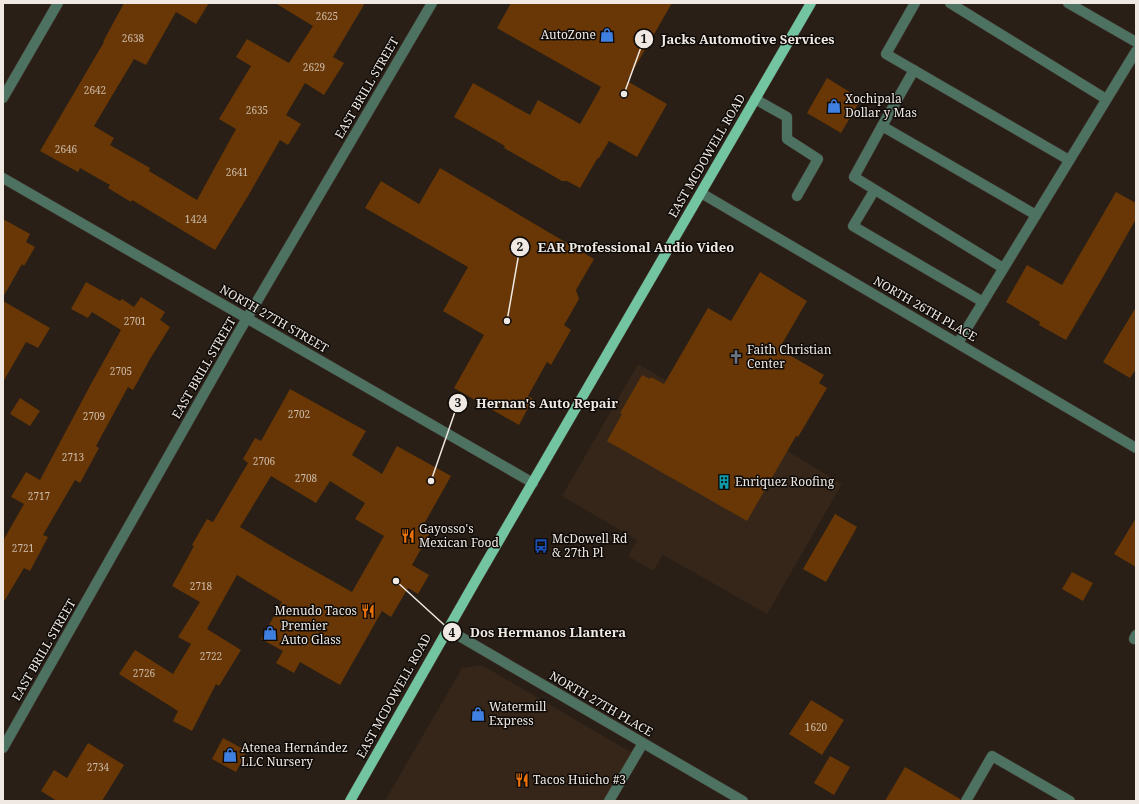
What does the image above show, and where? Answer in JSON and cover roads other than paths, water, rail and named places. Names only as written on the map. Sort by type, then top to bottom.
[{"type":"main road","name":"EAST MCDOWELL ROAD","points":[[350,801],[447,630],[811,3]]},
{"type":"street","points":[[3,98],[58,3]]},
{"type":"street","name":"EAST BRILL STREET","points":[[3,748],[247,319],[432,3]]},
{"type":"street","points":[[915,3],[886,54],[1069,160]]},
{"type":"street","points":[[950,3],[1106,99]]},
{"type":"street","points":[[1068,3],[1136,42]]},
{"type":"street","points":[[958,343],[1136,51]]},
{"type":"street","points":[[914,70],[854,177],[874,191],[1003,268]]},
{"type":"street","points":[[755,99],[787,117],[787,140],[818,159],[797,196]]},
{"type":"street","points":[[882,126],[1036,215]]},
{"type":"street","name":"NORTH 27TH STREET","points":[[3,178],[533,482]]},
{"type":"street","points":[[874,191],[853,226],[983,302]]},
{"type":"street","name":"NORTH 26TH PLACE","points":[[701,193],[1136,448]]},
{"type":"street","name":"NORTH 27TH PLACE","points":[[447,630],[743,801]]},
{"type":"street","points":[[609,801],[643,743]]},
{"type":"street","points":[[966,801],[992,756],[1070,801]]},
{"type":"place","name":"AutoZone","points":[[607,35]]},
{"type":"place","name":"Jacks Automotive Services","points":[[624,94]]},
{"type":"place","name":"Xochipala Dollar y Mas","points":[[834,106]]},
{"type":"place","name":"EAR Professional Audio Video","points":[[507,321]]},
{"type":"place","name":"Faith Christian Center","points":[[736,357]]},
{"type":"place","name":"Hernan's Auto Repair","points":[[431,481]]},
{"type":"place","name":"Enriquez Roofing","points":[[724,482]]},
{"type":"place","name":"Gayosso's Mexican Food","points":[[408,536]]},
{"type":"place","name":"McDowell Rd & 27th Pl","points":[[541,546]]},
{"type":"place","name":"Dos Hermanos Llantera","points":[[396,581]]},
{"type":"place","name":"Menudo Tacos","points":[[368,611]]},
{"type":"place","name":"Premier Auto Glass","points":[[270,633]]},
{"type":"place","name":"Watermill Express","points":[[478,714]]},
{"type":"place","name":"Atenea Hernández LLC Nursery","points":[[230,755]]},
{"type":"place","name":"Tacos Huicho #3","points":[[522,780]]}]
